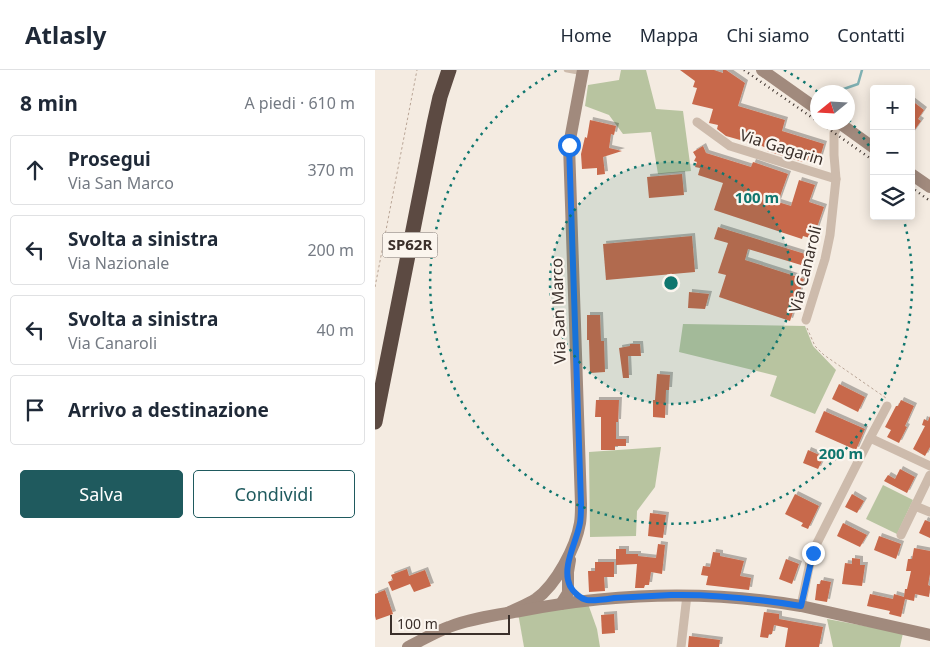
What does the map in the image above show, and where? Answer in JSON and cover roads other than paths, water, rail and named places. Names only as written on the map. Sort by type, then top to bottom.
[{"type":"highway","name":"SP62R","points":[[375,422],[434,124],[449,70]]},
{"type":"street","points":[[762,70],[810,104]]},
{"type":"street","name":"Via San Marco","points":[[508,613],[535,600],[554,580],[571,550],[580,522],[581,504],[569,145],[583,71]]},
{"type":"street","name":"Via Gagarin","points":[[697,122],[730,146],[836,179]]},
{"type":"street","name":"Via Canaroli","points":[[806,320],[831,235],[836,179],[833,144],[835,130]]},
{"type":"street","points":[[848,130],[870,145]]},
{"type":"street","points":[[912,175],[930,187]]},
{"type":"street","points":[[801,606],[813,553],[887,406]]},
{"type":"street","points":[[870,438],[930,466]]},
{"type":"street","points":[[901,535],[930,475]]},
{"type":"street","points":[[915,506],[930,512]]},
{"type":"street","name":"Via San Marco","points":[[558,604],[568,594],[571,550]]},
{"type":"street","points":[[554,580],[551,591],[553,601],[558,604]]},
{"type":"street","points":[[568,580],[573,591],[587,600]]},
{"type":"street","points":[[681,647],[687,595]]},
{"type":"street","points":[[408,647],[452,626],[508,613],[587,600],[687,595],[744,598],[801,606],[930,635]]},
{"type":"lane","points":[[566,70],[583,71]]},
{"type":"waterway","points":[[855,85],[858,84],[862,70]]},
{"type":"railway","points":[[744,70],[810,116]]},
{"type":"railway","points":[[830,130],[870,158]]},
{"type":"railway","points":[[915,190],[930,201]]}]
